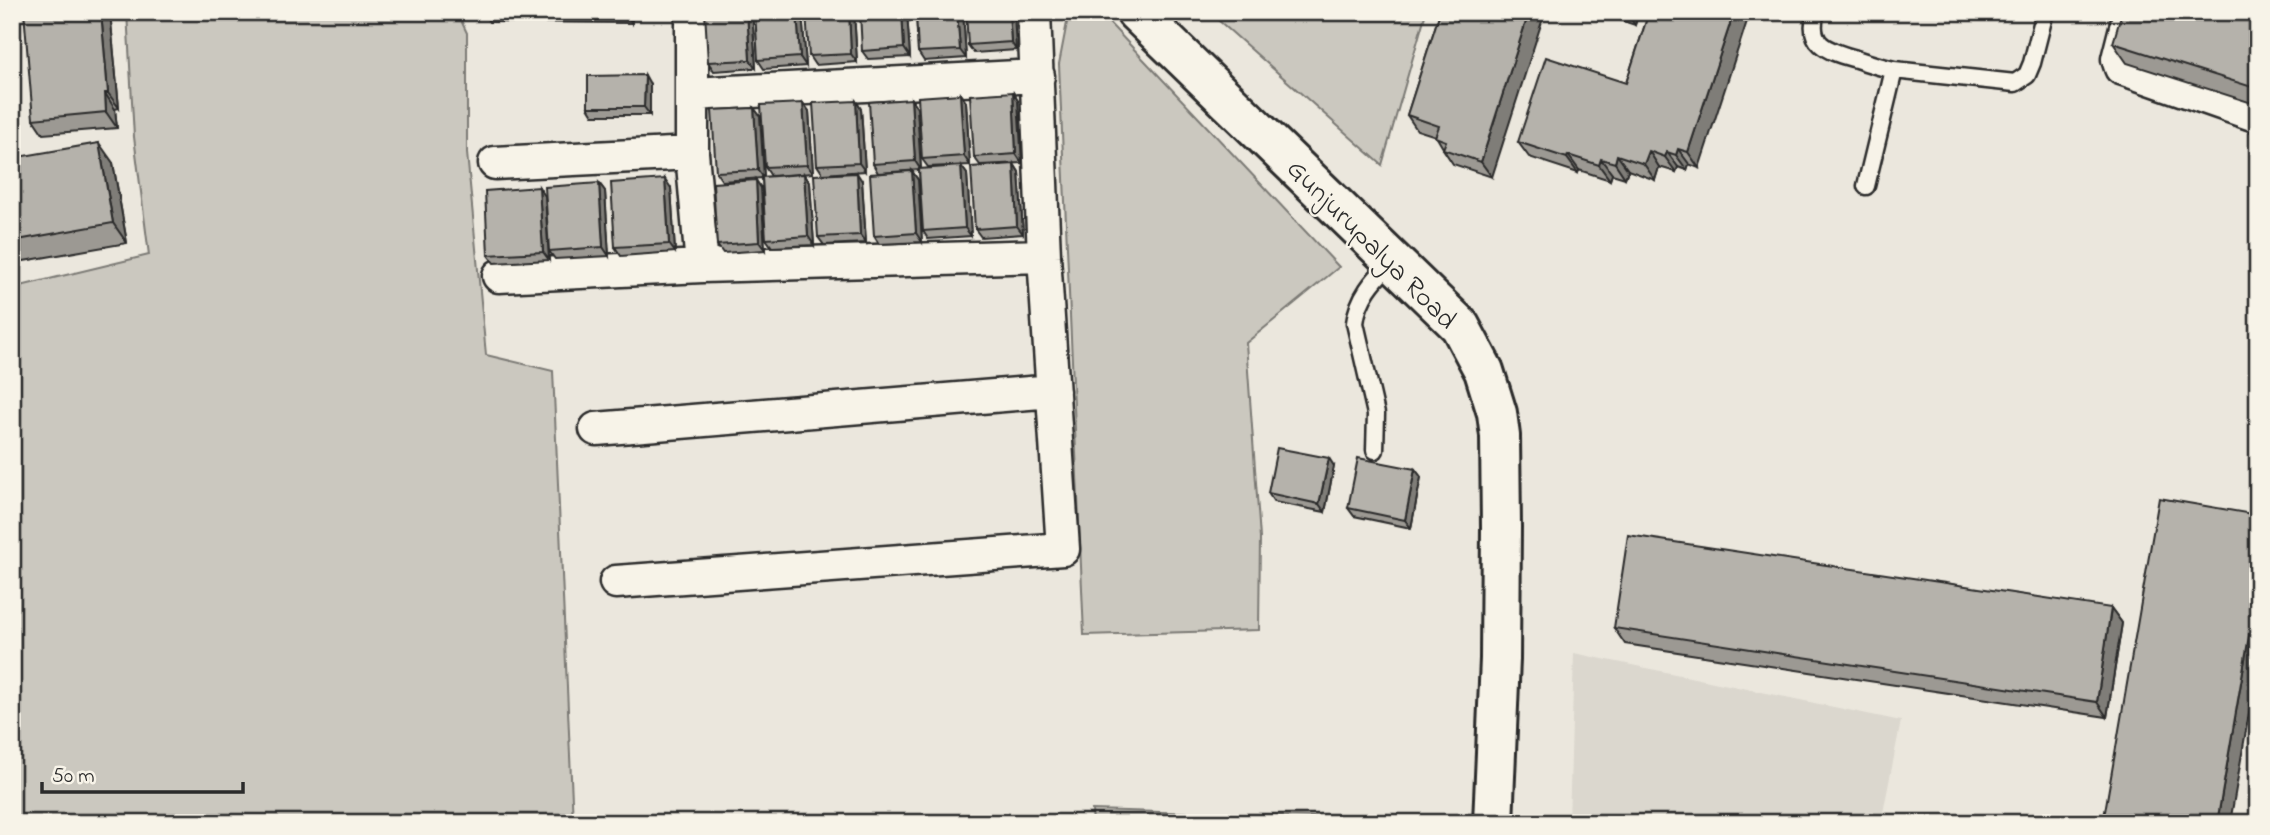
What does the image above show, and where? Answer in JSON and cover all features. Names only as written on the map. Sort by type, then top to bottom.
[{"type":"street","points":[[692,12],[692,153],[702,266]]},
{"type":"street","points":[[616,582],[1063,550],[1044,256],[1034,12]]},
{"type":"street","name":"Gunjurupalya Road","points":[[1136,12],[1460,326],[1484,371],[1497,413],[1502,527],[1493,823]]},
{"type":"street","points":[[2130,12],[2118,60],[2120,68],[2258,116]]},
{"type":"street","points":[[693,94],[1038,76]]},
{"type":"street","points":[[495,163],[692,153]]},
{"type":"street","points":[[499,276],[702,266],[1044,256]]},
{"type":"street","points":[[596,429],[1053,391]]},
{"type":"lane","points":[[1816,12],[1813,23],[1816,38],[1826,50],[1894,71],[2015,83],[2027,75],[2045,12]]},
{"type":"lane","points":[[1866,186],[1894,71]]},
{"type":"lane","points":[[1375,450],[1376,414],[1355,323],[1356,311],[1371,283],[1393,260]]},
{"type":"shaded area","points":[[127,12],[457,12],[467,33],[467,153],[486,355],[553,371],[573,823],[12,823],[12,288],[149,255],[134,137]]},
{"type":"shaded area","points":[[1069,12],[1099,12],[1339,267],[1246,343],[1260,538],[1259,630],[1084,635],[1059,64]]},
{"type":"shaded area","points":[[1209,12],[1426,12],[1382,165]]},
{"type":"shaded area","points":[[1574,653],[1901,721],[1881,823],[1569,823]]},
{"type":"shaded area","points":[[1092,810],[1463,821],[1463,823],[1093,823]]},
{"type":"building","points":[[24,12],[101,12],[108,93],[105,93],[106,112],[33,119]]},
{"type":"building","points":[[705,12],[747,12],[750,60],[708,62]]},
{"type":"building","points":[[755,12],[797,12],[800,57],[758,60]]},
{"type":"building","points":[[806,12],[849,12],[851,54],[809,56]]},
{"type":"building","points":[[860,12],[902,12],[904,48],[862,51]]},
{"type":"building","points":[[916,12],[957,12],[960,50],[918,52]]},
{"type":"building","points":[[966,12],[1009,12],[1011,42],[968,45]]},
{"type":"building","points":[[1440,12],[1529,12],[1481,162],[1443,149],[1446,141],[1435,137],[1439,126],[1407,115]]},
{"type":"building","points":[[1649,12],[1734,12],[1688,152],[1678,149],[1676,155],[1667,152],[1665,157],[1649,151],[1644,164],[1617,155],[1615,163],[1601,159],[1599,165],[1518,142],[1546,57],[1626,83]]},
{"type":"building","points":[[2122,12],[2258,12],[2258,89],[2113,43]]},
{"type":"building","points":[[645,75],[644,107],[588,107],[588,76]]},
{"type":"building","points":[[1013,92],[1016,154],[974,157],[970,95]]},
{"type":"building","points":[[960,94],[964,156],[922,159],[918,97]]},
{"type":"building","points":[[911,99],[915,161],[873,164],[869,102]]},
{"type":"building","points":[[856,101],[859,163],[817,165],[813,103]]},
{"type":"building","points":[[803,103],[807,165],[765,167],[761,105]]},
{"type":"building","points":[[754,108],[758,170],[716,172],[712,110]]},
{"type":"building","points":[[99,143],[113,223],[12,241],[12,158]]},
{"type":"building","points":[[1014,164],[1017,226],[975,229],[971,167]]},
{"type":"building","points":[[961,166],[965,228],[923,231],[919,169]]},
{"type":"building","points":[[912,171],[916,233],[874,236],[870,174]]},
{"type":"building","points":[[857,173],[860,235],[818,237],[814,175]]},
{"type":"building","points":[[804,174],[808,236],[766,239],[762,177]]},
{"type":"building","points":[[665,179],[669,244],[615,247],[611,183]]},
{"type":"building","points":[[756,180],[759,242],[717,245],[713,183]]},
{"type":"building","points":[[599,183],[603,247],[549,251],[545,187]]},
{"type":"building","points":[[539,187],[543,252],[488,255],[485,191]]},
{"type":"building","points":[[1277,448],[1329,458],[1319,504],[1268,493]]},
{"type":"building","points":[[1358,458],[1415,469],[1405,520],[1348,508]]},
{"type":"building","points":[[2159,498],[2258,515],[2258,583],[2217,823],[2103,823]]},
{"type":"building","points":[[1628,535],[2111,608],[2097,702],[1614,628]]}]
